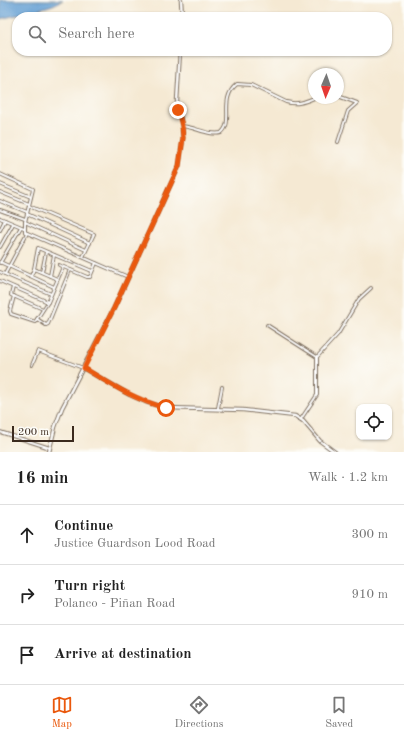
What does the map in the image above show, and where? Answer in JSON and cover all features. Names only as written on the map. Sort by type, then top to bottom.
[{"type":"main road","points":[[181,0],[182,12]]},
{"type":"main road","points":[[49,452],[62,408],[114,308],[179,166],[183,138],[177,101],[180,56]]},
{"type":"main road","points":[[84,368],[123,392],[152,404],[170,408],[218,408],[295,416],[301,419],[320,441],[335,452]]},
{"type":"street","points":[[182,126],[192,127],[210,133],[221,133],[226,126],[227,98],[237,84],[251,85],[292,104],[308,100]]},
{"type":"street","points":[[338,142],[348,111],[357,104],[357,102],[344,98]]},
{"type":"street","points":[[0,174],[33,188],[25,221],[25,230],[5,274]]},
{"type":"street","points":[[0,184],[31,197]]},
{"type":"street","points":[[0,192],[94,234],[83,257]]},
{"type":"street","points":[[0,200],[90,243]]},
{"type":"street","points":[[0,210],[86,250]]},
{"type":"street","points":[[0,218],[128,277]]},
{"type":"street","points":[[0,230],[5,220]]},
{"type":"street","points":[[0,247],[13,224]]},
{"type":"street","points":[[21,227],[0,263],[54,287]]},
{"type":"street","points":[[31,276],[34,269],[37,248],[92,271]]},
{"type":"street","points":[[42,272],[46,252]]},
{"type":"street","points":[[50,276],[54,255]]},
{"type":"street","points":[[59,265],[89,277],[97,263]]},
{"type":"street","points":[[13,287],[10,310],[11,314],[34,322],[48,302],[63,266]]},
{"type":"street","points":[[34,269],[57,279]]},
{"type":"street","points":[[37,319],[46,325],[48,324],[70,270]]},
{"type":"street","points":[[0,272],[51,294]]},
{"type":"street","points":[[0,281],[48,302]]},
{"type":"street","points":[[301,419],[317,395],[317,357],[338,334],[359,299],[371,288]]},
{"type":"street","points":[[12,295],[43,310]]},
{"type":"street","points":[[267,325],[317,357]]},
{"type":"street","points":[[32,365],[38,351],[84,368]]},
{"type":"street","points":[[218,408],[222,387]]},
{"type":"street","points":[[0,432],[50,448]]},
{"type":"water","points":[[0,0],[63,0],[53,5],[30,12],[12,12],[12,16],[0,19]]},
{"type":"route","points":[[166,408],[146,402],[123,392],[84,368],[145,244],[179,166],[183,138],[178,110]]}]
